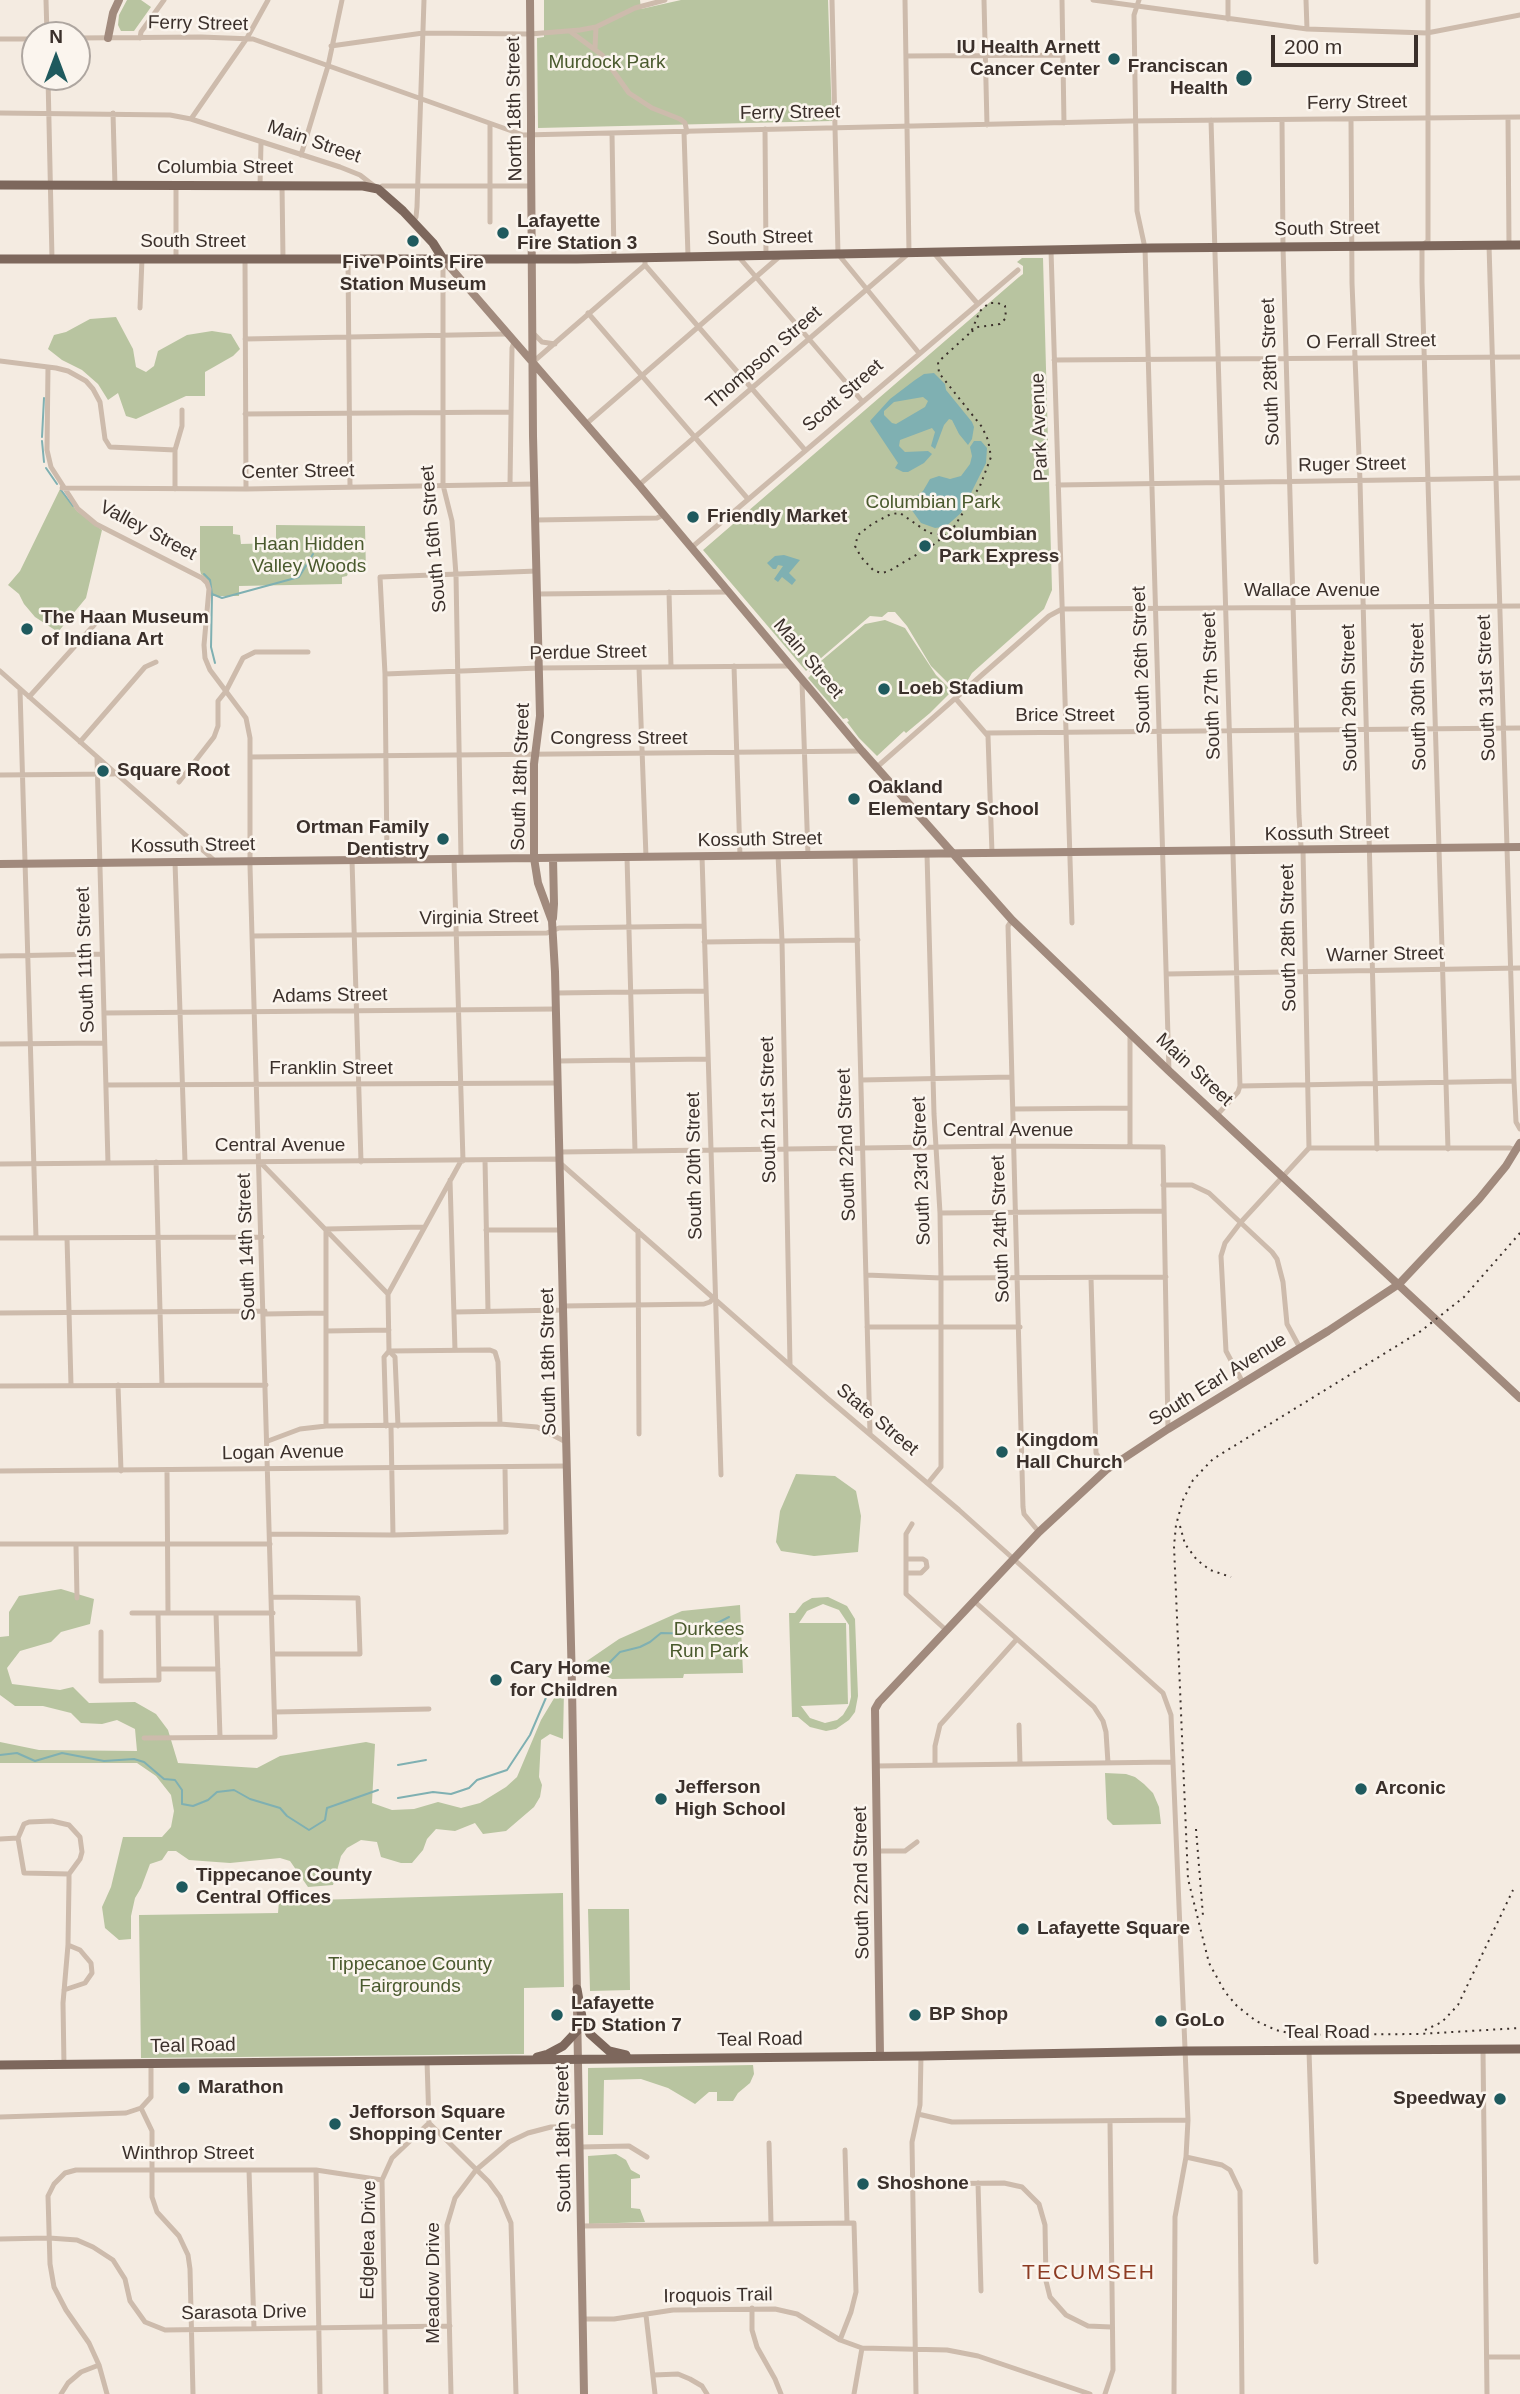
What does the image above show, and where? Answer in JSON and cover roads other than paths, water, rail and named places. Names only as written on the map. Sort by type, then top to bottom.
[{"type":"main road","points":[[108,38],[111,19],[119,0]]},
{"type":"main road","name":"North 18th Street","points":[[530,0],[534,259]]},
{"type":"main road","name":"Columbia Street","points":[[0,186],[354,185],[378,190]]},
{"type":"main road","name":"Main Street","points":[[378,190],[433,243],[443,259],[639,485],[862,751],[1012,920],[1169,1071],[1520,1398]]},
{"type":"main road","name":"South Street","points":[[0,259],[614,258],[645,261],[688,256],[1520,245]]},
{"type":"main road","name":"South 18th Street","points":[[534,259],[533,391],[540,716],[536,755],[534,858],[538,883],[552,921],[556,993],[584,2394]]},
{"type":"main road","points":[[515,343],[528,337],[533,331]]},
{"type":"main road","points":[[533,391],[538,384],[550,383]]},
{"type":"main road","name":"Kossuth Street","points":[[0,864],[1520,847]]},
{"type":"main road","points":[[552,921],[553,858]]},
{"type":"main road","name":"South Earl Avenue","points":[[874,1709],[1039,1532],[1106,1471],[1399,1284],[1479,1199],[1518,1146]]},
{"type":"main road","name":"South 22nd Street","points":[[874,1709],[880,2056]]},
{"type":"main road","points":[[577,1990],[586,2028],[604,2048],[614,2053],[659,2059]]},
{"type":"main road","points":[[506,2060],[548,2054],[568,2042],[578,2030]]},
{"type":"main road","name":"Teal Road","points":[[0,2065],[1520,2049]]},
{"type":"street","points":[[46,0],[47,21]]},
{"type":"street","points":[[140,38],[141,32],[164,0]]},
{"type":"street","points":[[191,119],[247,38],[268,0]]},
{"type":"street","points":[[301,155],[328,66],[342,0]]},
{"type":"street","points":[[413,222],[416,217],[418,186],[424,0]]},
{"type":"street","points":[[331,46],[424,33],[530,34],[570,31],[596,27],[627,11],[665,0]]},
{"type":"street","points":[[832,0],[838,254],[919,353]]},
{"type":"street","points":[[905,0],[909,253]]},
{"type":"street","points":[[984,0],[986,125]]},
{"type":"street","points":[[1062,0],[1064,123]]},
{"type":"street","points":[[1093,0],[1138,3],[1228,19],[1307,29],[1427,33],[1520,15]]},
{"type":"street","points":[[1228,0],[1228,19]]},
{"type":"street","points":[[1306,0],[1307,29]]},
{"type":"street","points":[[1428,0],[1428,118]]},
{"type":"street","name":"South 26th Street","points":[[1138,3],[1134,15],[1137,211],[1145,248],[1169,1071]]},
{"type":"street","points":[[595,48],[596,27]]},
{"type":"street","points":[[570,31],[607,60],[629,93],[652,108],[685,123],[688,256]]},
{"type":"street","name":"Ferry Street","points":[[91,38],[247,38],[523,135],[1136,121],[1520,117]]},
{"type":"street","points":[[0,39],[21,39]]},
{"type":"street","points":[[906,56],[1063,55]]},
{"type":"street","points":[[48,91],[52,259]]},
{"type":"street","name":"Main Street","points":[[0,113],[113,113],[170,115],[191,119],[360,175],[378,190]]},
{"type":"street","points":[[113,113],[115,186]]},
{"type":"street","name":"South 30th Street","points":[[1428,118],[1428,240],[1422,245],[1448,1149]]},
{"type":"street","points":[[1508,118],[1509,245]]},
{"type":"street","name":"South 29th Street","points":[[1351,119],[1352,246],[1377,1149]]},
{"type":"street","name":"South 27th Street","points":[[1211,120],[1240,1086]]},
{"type":"street","name":"South 28th Street","points":[[1282,120],[1283,247],[1303,850],[1309,1148]]},
{"type":"street","points":[[490,124],[490,222]]},
{"type":"street","points":[[765,129],[766,256]]},
{"type":"street","points":[[612,133],[614,258]]},
{"type":"street","points":[[260,186],[261,143]]},
{"type":"street","points":[[352,172],[356,179],[354,185]]},
{"type":"street","points":[[176,186],[176,259]]},
{"type":"street","points":[[282,186],[283,259]]},
{"type":"street","name":"Columbia Street","points":[[378,190],[382,186],[532,186]]},
{"type":"street","name":"South 31st Street","points":[[1489,245],[1514,1081],[1516,1122],[1520,1129]]},
{"type":"street","name":"Park Avenue","points":[[1051,250],[1072,923]]},
{"type":"street","name":"Thompson Street","points":[[639,485],[909,253]]},
{"type":"street","points":[[934,253],[977,303]]},
{"type":"street","points":[[738,256],[862,401]]},
{"type":"street","points":[[586,424],[780,256]]},
{"type":"street","points":[[140,308],[142,259]]},
{"type":"street","points":[[245,259],[246,489]]},
{"type":"street","name":"South 16th Street","points":[[443,259],[443,485],[452,522],[456,575],[459,755],[456,934],[462,1161]]},
{"type":"street","points":[[348,260],[350,486]]},
{"type":"street","points":[[533,362],[645,261],[805,450]]},
{"type":"street","name":"Scott Street","points":[[691,548],[1017,270]]},
{"type":"street","points":[[588,313],[748,499]]},
{"type":"street","points":[[533,331],[542,342],[555,344]]},
{"type":"street","points":[[245,339],[507,334]]},
{"type":"street","points":[[510,485],[515,343]]},
{"type":"street","name":"O Ferrall Street","points":[[1054,360],[1520,357]]},
{"type":"street","points":[[0,361],[68,371],[86,381],[100,402],[105,439],[110,447],[175,450]]},
{"type":"street","name":"Valley Street","points":[[48,367],[47,450],[51,467],[62,488],[78,509],[96,524],[207,583],[209,589],[205,658],[210,670],[246,718],[250,757]]},
{"type":"street","points":[[175,489],[175,450],[182,426],[182,410]]},
{"type":"street","points":[[245,414],[511,412]]},
{"type":"street","name":"Ruger Street","points":[[1058,485],[1520,478]]},
{"type":"street","name":"Center Street","points":[[62,488],[246,489],[535,484]]},
{"type":"street","points":[[536,520],[657,518],[663,515]]},
{"type":"street","points":[[387,860],[385,674],[380,577],[537,571]]},
{"type":"street","points":[[669,592],[671,667]]},
{"type":"street","points":[[538,594],[729,592]]},
{"type":"street","points":[[877,767],[1062,606]]},
{"type":"street","name":"Wallace Avenue","points":[[1062,606],[1520,606]]},
{"type":"street","points":[[29,697],[104,614]]},
{"type":"street","points":[[179,782],[214,737],[218,726],[218,701],[243,658],[255,652],[308,652]]},
{"type":"street","points":[[80,742],[145,667],[156,662]]},
{"type":"street","points":[[734,666],[740,856]]},
{"type":"street","name":"Perdue Street","points":[[385,674],[539,668],[791,666]]},
{"type":"street","points":[[639,668],[646,857]]},
{"type":"street","points":[[0,671],[216,862]]},
{"type":"street","points":[[802,679],[808,855]]},
{"type":"street","points":[[20,690],[36,1238]]},
{"type":"street","points":[[956,699],[987,733],[992,853]]},
{"type":"street","name":"Brice Street","points":[[987,733],[1520,728]]},
{"type":"street","name":"Congress Street","points":[[250,757],[862,751]]},
{"type":"street","name":"South 11th Street","points":[[97,757],[108,1163]]},
{"type":"street","name":"South 14th Street","points":[[220,1737],[275,1737],[265,1312],[250,861],[250,757]]},
{"type":"street","points":[[0,775],[114,774]]},
{"type":"street","name":"South 23rd Street","points":[[927,854],[941,1278],[941,1467],[928,1483]]},
{"type":"street","name":"South 21st Street","points":[[778,855],[790,1364]]},
{"type":"street","name":"South 22nd Street","points":[[855,855],[870,1434]]},
{"type":"street","name":"South 20th Street","points":[[702,856],[721,1475]]},
{"type":"street","points":[[626,857],[635,1151]]},
{"type":"street","points":[[352,860],[360,1162]]},
{"type":"street","points":[[175,862],[185,1162]]},
{"type":"street","name":"South 24th Street","points":[[1012,920],[1008,926],[1024,1514],[1039,1532]]},
{"type":"street","name":"Virginia Street","points":[[252,936],[456,934],[553,931],[559,928],[704,926]]},
{"type":"street","points":[[704,942],[858,940]]},
{"type":"street","points":[[0,956],[102,954]]},
{"type":"street","name":"Warner Street","points":[[1167,974],[1520,968]]},
{"type":"street","points":[[556,993],[706,992]]},
{"type":"street","name":"Adams Street","points":[[104,1013],[556,1009]]},
{"type":"street","points":[[1130,1034],[1130,1146]]},
{"type":"street","points":[[0,1044],[104,1043]]},
{"type":"street","points":[[557,1061],[708,1059]]},
{"type":"street","points":[[861,1080],[1012,1077]]},
{"type":"street","points":[[1217,1115],[1238,1092],[1240,1086],[1514,1081]]},
{"type":"street","name":"Franklin Street","points":[[106,1085],[558,1083]]},
{"type":"street","points":[[1013,1108],[1130,1108]]},
{"type":"street","name":"Central Avenue","points":[[0,1164],[462,1161],[560,1158],[635,1151],[1130,1146],[1163,1147],[1163,1185]]},
{"type":"street","points":[[1243,1383],[1226,1350],[1221,1256],[1225,1243],[1241,1222],[1309,1148],[1448,1149],[1518,1146]]},
{"type":"street","name":"State Street","points":[[560,1158],[638,1231],[1159,1688],[1171,1716],[1172,1762]]},
{"type":"street","points":[[485,1160],[488,1311]]},
{"type":"street","points":[[392,1426],[384,1357],[389,1351],[388,1294],[462,1161]]},
{"type":"street","points":[[156,1162],[162,1384]]},
{"type":"street","points":[[260,1162],[388,1294]]},
{"type":"street","points":[[450,1180],[455,1350]]},
{"type":"street","points":[[1168,1429],[1163,1185],[1192,1185],[1201,1188],[1241,1222],[1277,1259],[1283,1282],[1287,1325],[1300,1348]]},
{"type":"street","points":[[940,1213],[1163,1211]]},
{"type":"street","points":[[326,1229],[424,1227]]},
{"type":"street","points":[[326,1229],[326,1426]]},
{"type":"street","points":[[486,1230],[561,1230]]},
{"type":"street","points":[[638,1231],[639,1434]]},
{"type":"street","points":[[0,1238],[262,1237]]},
{"type":"street","points":[[67,1238],[71,1385]]},
{"type":"street","points":[[866,1275],[941,1278],[1166,1277]]},
{"type":"street","points":[[1091,1278],[1096,1452],[1106,1471]]},
{"type":"street","points":[[455,1312],[704,1304],[714,1297]]},
{"type":"street","points":[[0,1313],[326,1313]]},
{"type":"street","points":[[867,1327],[1020,1327]]},
{"type":"street","points":[[326,1331],[389,1330]]},
{"type":"street","points":[[389,1351],[490,1350],[497,1356],[500,1424]]},
{"type":"street","points":[[389,1351],[396,1357],[392,1426],[393,1535]]},
{"type":"street","points":[[118,1385],[121,1471]]},
{"type":"street","points":[[0,1386],[266,1385]]},
{"type":"street","points":[[268,1441],[300,1429],[326,1426],[500,1424],[537,1427],[566,1442]]},
{"type":"street","name":"Logan Avenue","points":[[0,1471],[567,1466]]},
{"type":"street","points":[[270,1534],[506,1532],[505,1467]]},
{"type":"street","points":[[167,1471],[168,1613]]},
{"type":"street","points":[[912,1524],[906,1534],[906,1594],[946,1630]]},
{"type":"street","points":[[0,1545],[271,1544]]},
{"type":"street","points":[[76,1546],[76,1598]]},
{"type":"street","points":[[906,1559],[923,1559],[927,1567],[921,1573],[906,1573]]},
{"type":"street","points":[[273,1597],[358,1598],[360,1654],[274,1654]]},
{"type":"street","points":[[974,1601],[1099,1713],[1106,1732],[1108,1763]]},
{"type":"street","points":[[132,1613],[273,1613]]},
{"type":"street","points":[[100,1632],[101,1681],[159,1680],[158,1613]]},
{"type":"street","points":[[144,1738],[220,1737],[216,1614]]},
{"type":"street","points":[[935,1765],[934,1746],[940,1724],[1017,1639]]},
{"type":"street","points":[[159,1669],[218,1669]]},
{"type":"street","points":[[275,1712],[429,1709]]},
{"type":"street","points":[[1019,1725],[1020,1764]]},
{"type":"street","points":[[876,1766],[1172,1762],[1188,2120],[1186,2157],[1175,2217],[1174,2394]]},
{"type":"street","points":[[64,2065],[69,1874],[80,1859],[80,1837],[69,1825],[52,1821],[24,1824],[18,1838],[24,1873],[69,1874]]},
{"type":"street","points":[[0,1839],[18,1838]]},
{"type":"street","points":[[878,1851],[905,1851],[917,1842]]},
{"type":"street","points":[[64,1990],[85,1983],[93,1968],[80,1950],[68,1945]]},
{"type":"street","points":[[1483,2050],[1487,2394]]},
{"type":"street","points":[[1309,2051],[1316,2262]]},
{"type":"street","points":[[916,2394],[912,2142],[920,2105],[921,2056]]},
{"type":"street","points":[[427,2061],[429,2123],[500,2197],[508,2214],[513,2234],[516,2394]]},
{"type":"street","points":[[0,2117],[126,2113],[141,2108],[151,2097],[151,2064]]},
{"type":"street","points":[[141,2108],[152,2131],[154,2205],[179,2236],[188,2255],[193,2394]]},
{"type":"street","points":[[918,2114],[952,2122],[1188,2120]]},
{"type":"street","points":[[1105,2394],[1113,2370],[1110,2122]]},
{"type":"street","name":"Edgelea Drive","points":[[386,2394],[382,2180],[392,2158],[429,2123]]},
{"type":"street","name":"Meadow Drive","points":[[451,2394],[447,2225],[459,2192],[476,2170],[497,2151],[528,2133],[551,2127],[580,2126]]},
{"type":"street","points":[[769,2143],[771,2223]]},
{"type":"street","points":[[580,2147],[629,2146],[647,2157]]},
{"type":"street","points":[[845,2150],[847,2222]]},
{"type":"street","points":[[1186,2157],[1222,2165],[1230,2171],[1240,2191],[1242,2394]]},
{"type":"street","points":[[316,2169],[320,2394]]},
{"type":"street","name":"Winthrop Street","points":[[49,2238],[48,2196],[54,2184],[65,2173],[76,2170],[316,2169],[382,2180]]},
{"type":"street","points":[[249,2170],[254,2328]]},
{"type":"street","points":[[978,2183],[981,2291]]},
{"type":"street","points":[[912,2184],[1004,2183],[1022,2187],[1039,2204],[1045,2225],[1046,2281],[1050,2297],[1066,2315],[1088,2326],[1111,2327]]},
{"type":"street","points":[[582,2226],[854,2223],[856,2292],[840,2340]]},
{"type":"street","points":[[179,2236],[188,2231]]},
{"type":"street","points":[[49,2238],[54,2287],[89,2343],[99,2365],[107,2394]]},
{"type":"street","name":"Sarasota Drive","points":[[0,2239],[77,2240],[93,2247],[113,2260],[125,2278],[130,2301],[145,2322],[165,2330],[450,2326]]},
{"type":"street","points":[[752,2308],[751,2330],[780,2394]]},
{"type":"street","name":"Iroquois Trail","points":[[583,2319],[614,2319],[673,2310],[752,2308],[797,2314],[840,2340],[862,2348],[947,2350],[978,2356],[1090,2394]]},
{"type":"street","points":[[646,2315],[655,2394]]},
{"type":"street","points":[[854,2394],[862,2348]]},
{"type":"street","points":[[1487,2357],[1520,2357]]},
{"type":"street","points":[[61,2394],[68,2383],[81,2372],[99,2365]]},
{"type":"street","points":[[654,2375],[678,2374],[702,2386],[707,2394]]},
{"type":"water","points":[[934,373],[945,384],[946,390],[972,422],[972,439],[968,445],[949,419],[935,449],[931,446],[935,432],[932,428],[900,440],[899,446],[905,452],[928,451],[932,454],[924,463],[903,472],[895,468],[898,463],[870,421],[890,399],[924,374]],"holes":[[[923,397],[928,401],[925,407],[896,424],[884,415],[884,411],[894,402]]]},
{"type":"water","points":[[974,441],[981,441],[987,448],[986,463],[961,513],[943,529],[921,523],[911,509],[912,501],[923,491],[930,479],[939,476],[950,479],[961,476],[970,464],[970,447]]},
{"type":"water","points":[[784,555],[800,560],[789,573],[796,580],[792,585],[782,577],[778,582],[774,579],[783,566],[778,565],[773,569],[767,563],[775,556]]},
{"type":"waterway","points":[[42,437],[44,398]]},
{"type":"waterway","points":[[42,441],[44,462]]},
{"type":"waterway","points":[[46,468],[57,484]]},
{"type":"waterway","points":[[61,490],[73,506]]},
{"type":"waterway","points":[[204,574],[210,580],[212,594],[222,598],[299,577],[313,554]]},
{"type":"waterway","points":[[212,595],[211,647],[215,663]]},
{"type":"waterway","points":[[589,1668],[595,1663],[606,1666],[620,1652],[640,1647],[661,1633],[696,1634],[729,1617]]},
{"type":"waterway","points":[[398,1798],[433,1792],[451,1794],[469,1788],[477,1780],[507,1770],[530,1735],[548,1693],[558,1687]]},
{"type":"waterway","points":[[0,1755],[17,1753],[35,1761],[62,1753],[104,1761],[134,1759],[144,1762],[164,1779],[175,1780],[182,1790],[182,1804],[193,1806],[208,1800],[217,1792],[234,1790],[250,1799],[280,1808],[287,1816],[309,1830],[325,1820],[327,1808],[378,1790]]},
{"type":"waterway","points":[[398,1765],[426,1760]]},
{"type":"railway","points":[[946,535],[929,533],[900,513],[891,514],[858,535],[855,546],[874,571],[889,571],[933,545],[952,530],[980,486],[991,457],[988,440],[982,427],[939,373],[938,362],[971,332],[980,311],[989,303],[1005,306],[1006,318],[1000,324],[978,327],[971,332]]},
{"type":"railway","points":[[1520,1233],[1464,1297],[1421,1331],[1213,1459],[1193,1480],[1183,1500],[1174,1546],[1188,1879],[1209,1963],[1225,1992],[1256,2021],[1297,2035],[1419,2034],[1520,2028]]},
{"type":"railway","points":[[1180,1526],[1185,1544],[1197,1560],[1210,1570],[1231,1577]]},
{"type":"railway","points":[[1196,1829],[1203,1916]]},
{"type":"railway","points":[[1425,2030],[1442,2022],[1458,2005],[1513,1890]]},
{"type":"place","name":"IU Health Arnett Cancer Center","points":[[1114,59]]},
{"type":"place","name":"Franciscan Health","points":[[1244,78]]},
{"type":"place","name":"Lafayette Fire Station 3","points":[[503,233]]},
{"type":"place","name":"Five Points Fire Station Museum","points":[[413,241]]},
{"type":"place","name":"Friendly Market","points":[[693,517]]},
{"type":"place","name":"Columbian Park Express","points":[[925,546]]},
{"type":"place","name":"The Haan Museum of Indiana Art","points":[[27,629]]},
{"type":"place","name":"Loeb Stadium","points":[[884,689]]},
{"type":"place","name":"Square Root","points":[[103,771]]},
{"type":"place","name":"Oakland Elementary School","points":[[854,799]]},
{"type":"place","name":"Ortman Family Dentistry","points":[[443,839]]},
{"type":"place","name":"Kingdom Hall Church","points":[[1002,1452]]},
{"type":"place","name":"Cary Home for Children","points":[[496,1680]]},
{"type":"place","name":"Arconic","points":[[1361,1789]]},
{"type":"place","name":"Jefferson High School","points":[[661,1799]]},
{"type":"place","name":"Tippecanoe County Central Offices","points":[[182,1887]]},
{"type":"place","name":"Lafayette Square","points":[[1023,1929]]},
{"type":"place","name":"Lafayette FD Station 7","points":[[557,2015]]},
{"type":"place","name":"BP Shop","points":[[915,2015]]},
{"type":"place","name":"GoLo","points":[[1161,2021]]},
{"type":"place","name":"Marathon","points":[[184,2088]]},
{"type":"place","name":"Speedway","points":[[1500,2099]]},
{"type":"place","name":"Jefforson Square Shopping Center","points":[[335,2124]]},
{"type":"place","name":"Shoshone","points":[[863,2184]]},
{"type":"district","name":"TECUMSEH","points":[[1089,2273]]},
{"type":"park label","name":"Murdock Park","points":[[607,63]]},
{"type":"park label","name":"Columbian Park","points":[[933,503]]},
{"type":"park label","name":"Haan Hidden Valley Woods","points":[[309,556]]},
{"type":"park label","name":"Durkees Run Park","points":[[709,1641]]},
{"type":"park label","name":"Tippecanoe County Fairgrounds","points":[[410,1976]]}]
